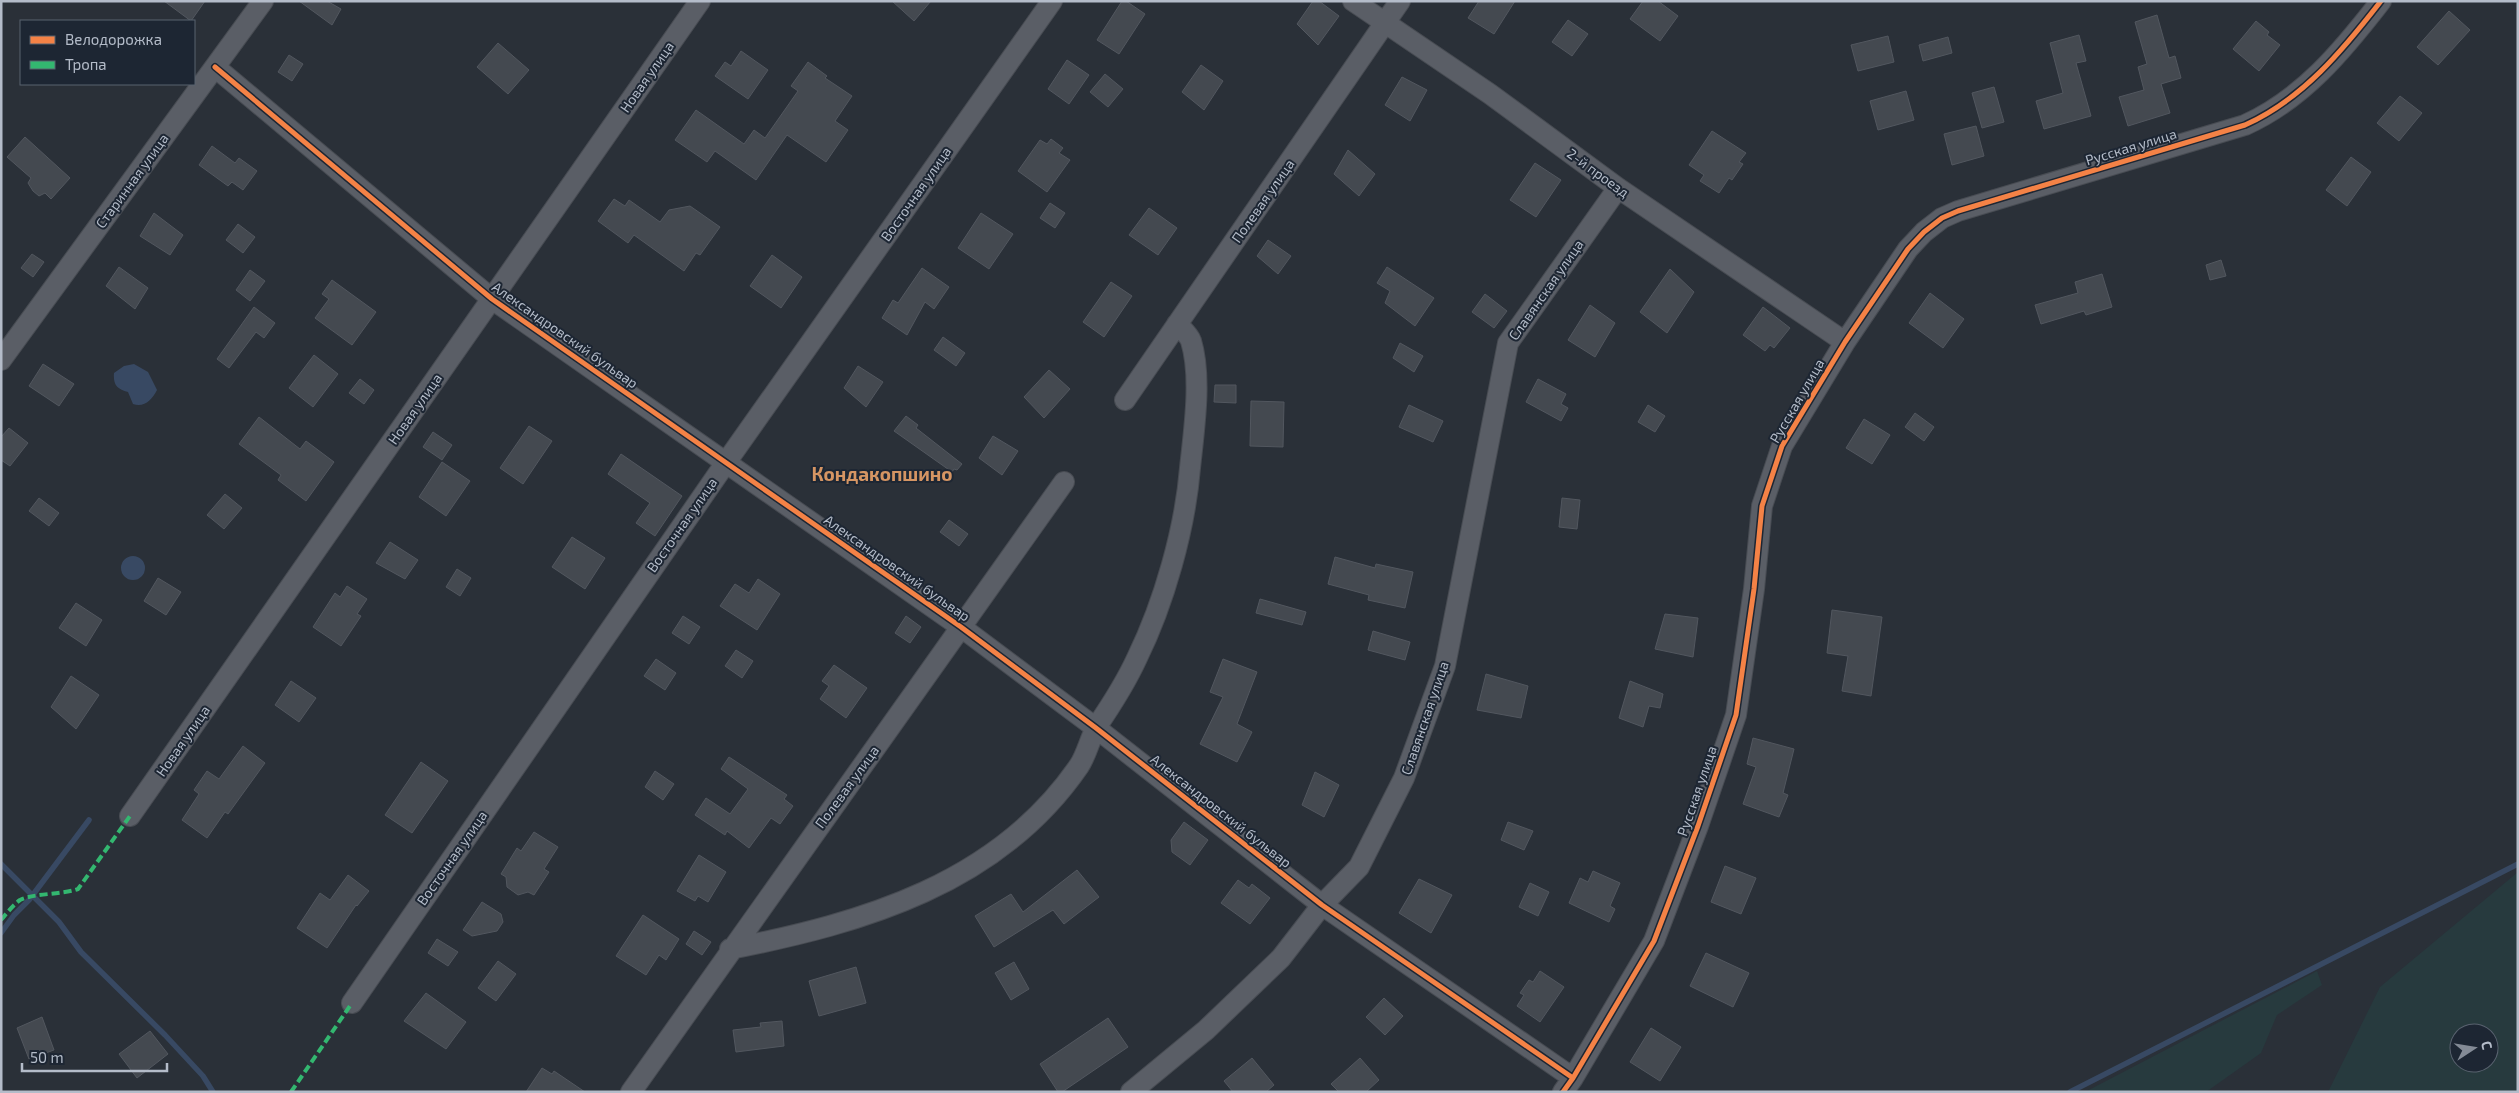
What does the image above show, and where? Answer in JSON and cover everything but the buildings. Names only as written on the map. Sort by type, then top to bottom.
[{"type":"street","name":"Старинная улица","points":[[1,360],[263,1]]},
{"type":"street","name":"Новая улица","points":[[130,816],[700,1]]},
{"type":"street","name":"Восточная улица","points":[[352,1003],[727,461],[1052,1]]},
{"type":"street","name":"2-й проезд","points":[[1353,1],[1385,25],[1490,94],[1618,188],[1845,342]]},
{"type":"street","name":"Полевая улица","points":[[1125,400],[1400,1]]},
{"type":"street","name":"Русская улица","points":[[1568,1085],[1654,941],[1698,826],[1736,715],[1754,589],[1762,506],[1782,446],[1845,342],[1908,248],[1942,218],[2118,162],[2245,125],[2264,116],[2317,77],[2381,1]]},
{"type":"street","name":"Александровский бульвар","points":[[215,67],[492,300],[727,461],[961,627],[1096,728],[1322,905],[1568,1085]]},
{"type":"street","name":"Славянская улица","points":[[1131,1092],[1206,1030],[1274,964],[1322,905],[1359,867],[1404,778],[1445,666],[1508,343],[1618,188]]},
{"type":"street","points":[[730,949],[776,940],[864,917],[906,901],[961,873],[1010,839],[1043,810],[1080,765],[1096,728],[1113,704],[1138,657],[1177,546],[1188,496],[1195,406],[1195,367],[1190,339],[1177,324]]},
{"type":"street","name":"Полевая улица","points":[[631,1092],[730,949],[1064,482]]},
{"type":"green space","points":[[2518,872],[2518,1092],[2328,1092],[2380,987]]},
{"type":"green space","points":[[2317,971],[2322,985],[2277,1015],[2261,1053],[2206,1092],[2085,1092]]},
{"type":"water","points":[[134,364],[148,372],[157,390],[150,400],[141,405],[133,404],[128,392],[118,388],[114,381],[114,373],[124,366]]},
{"type":"water","points":[[128,556],[138,556],[145,563],[145,573],[138,580],[128,580],[121,573],[121,563]]},
{"type":"waterway","points":[[1,933],[14,915],[29,900],[89,820]]},
{"type":"waterway","points":[[1,864],[59,922],[81,952],[165,1035],[203,1076],[213,1092]]},
{"type":"waterway","points":[[2070,1092],[2518,864]]},
{"type":"marked path","points":[[1,920],[20,900],[32,896],[78,889],[130,816]]},
{"type":"marked path","points":[[291,1092],[352,1003]]},
{"type":"cycle path","points":[[1563,1092],[1654,941],[1698,826],[1736,715],[1754,589],[1762,506],[1782,446],[1845,342],[1908,249],[1924,232],[1942,218],[1958,211],[2245,125],[2266,114],[2285,102],[2320,72],[2337,55],[2381,1]]},
{"type":"cycle path","points":[[215,67],[492,299],[961,627],[1096,728],[1322,905],[1573,1078]]},
{"type":"district","name":"Кондакопшино","points":[[882,474]]}]
